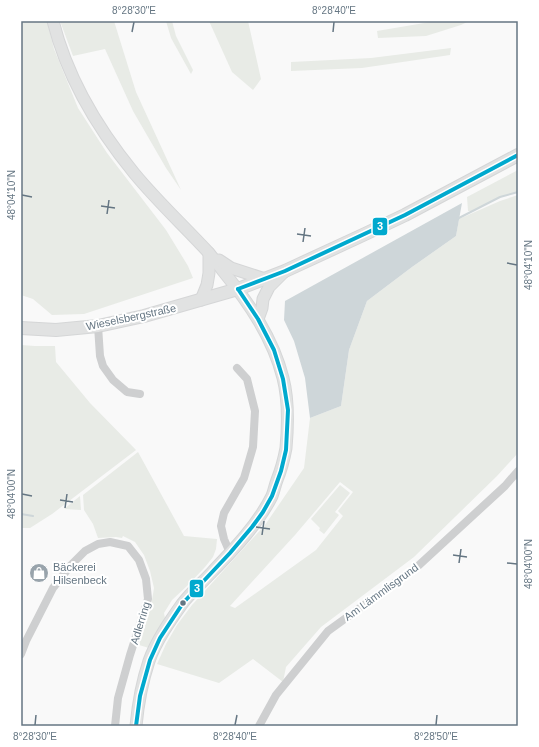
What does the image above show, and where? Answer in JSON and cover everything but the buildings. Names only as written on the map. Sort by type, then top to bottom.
[{"type":"main road","name":"Wieselsbergstraße","points":[[21,328],[56,330],[98,326],[144,316],[238,289],[285,271],[405,215],[518,155]]},
{"type":"street","points":[[53,21],[74,82],[111,144],[156,198],[209,253],[238,289],[258,319],[274,350],[283,379],[288,410],[286,450],[272,496],[252,527],[183,603],[160,638],[150,660],[140,696],[136,726]]},
{"type":"street","points":[[209,253],[231,268],[265,279]]},
{"type":"street","points":[[201,300],[207,285],[209,273],[209,253]]},
{"type":"street","points":[[258,319],[262,308],[263,299],[269,287],[285,271]]},
{"type":"street","points":[[98,326],[100,356],[103,366],[113,380],[127,392],[140,394]]},
{"type":"street","points":[[230,553],[224,538],[222,526],[224,513],[244,478],[254,447],[255,411],[247,379],[237,368]]},
{"type":"street","name":"Am Lämmlisgrund","points":[[259,726],[276,695],[328,631],[418,566],[505,486],[518,471]]},
{"type":"street","name":"Adlerring","points":[[21,654],[53,588],[85,550],[98,544],[110,542],[128,546],[139,560],[146,579],[148,599],[118,698],[115,726]]},
{"type":"shaded area","points":[[21,21],[47,21],[54,49],[78,108],[107,153],[166,230],[188,266],[193,278],[84,314],[52,315],[33,299],[21,295]]},
{"type":"shaded area","points":[[60,21],[114,21],[136,92],[181,190],[166,168],[133,111],[105,49],[73,56]]},
{"type":"shaded area","points":[[166,21],[172,21],[176,36],[193,70],[191,74],[171,38]]},
{"type":"shaded area","points":[[209,21],[248,21],[261,79],[253,90],[232,72]]},
{"type":"shaded area","points":[[436,21],[469,21],[426,36],[378,38],[377,31]]},
{"type":"shaded area","points":[[451,48],[450,55],[362,68],[291,71],[291,62],[371,58]]},
{"type":"shaded area","points":[[518,170],[518,192],[500,197],[472,211],[468,211],[467,197]]},
{"type":"shaded area","points":[[518,195],[518,453],[497,476],[414,557],[321,627],[286,667],[283,682],[253,659],[219,683],[157,664],[177,625],[192,605],[265,525],[304,468],[310,418],[341,406],[349,350],[367,301],[456,236],[459,219],[500,201]],"holes":[[[340,482],[353,492],[338,511],[343,516],[316,550],[235,608],[230,606],[295,535]]]},
{"type":"shaded area","points":[[462,203],[456,236],[367,301],[349,350],[341,406],[310,418],[305,378],[294,341],[284,320],[285,301]]},
{"type":"shaded area","points":[[21,345],[55,346],[56,362],[90,403],[136,450],[52,514],[30,528],[21,528]]},
{"type":"shaded area","points":[[138,452],[184,536],[217,539],[213,557],[188,585],[172,600],[164,613],[165,618],[149,648],[139,645],[151,606],[154,588],[144,555],[135,542],[123,536],[122,538],[98,538],[93,524],[84,510],[83,495]]},
{"type":"shaded area","points":[[340,485],[350,493],[335,512],[339,515],[324,534],[311,519]]},
{"type":"shaded area","points":[[80,496],[81,510],[64,509]]},
{"type":"waterway","points":[[457,219],[500,197],[518,192]]},
{"type":"waterway","points":[[21,514],[33,516]]},
{"type":"transit line","name":"3","points":[[238,289],[285,271],[405,215],[518,155]]},
{"type":"transit line","name":"3","points":[[136,726],[140,696],[150,660],[160,638],[183,603],[230,553],[263,512],[272,496],[281,471],[286,450],[288,410],[283,379],[274,350],[258,319],[238,289]]},
{"type":"place","name":"Bäckerei Hilsenbeck","points":[[39,573]]}]
